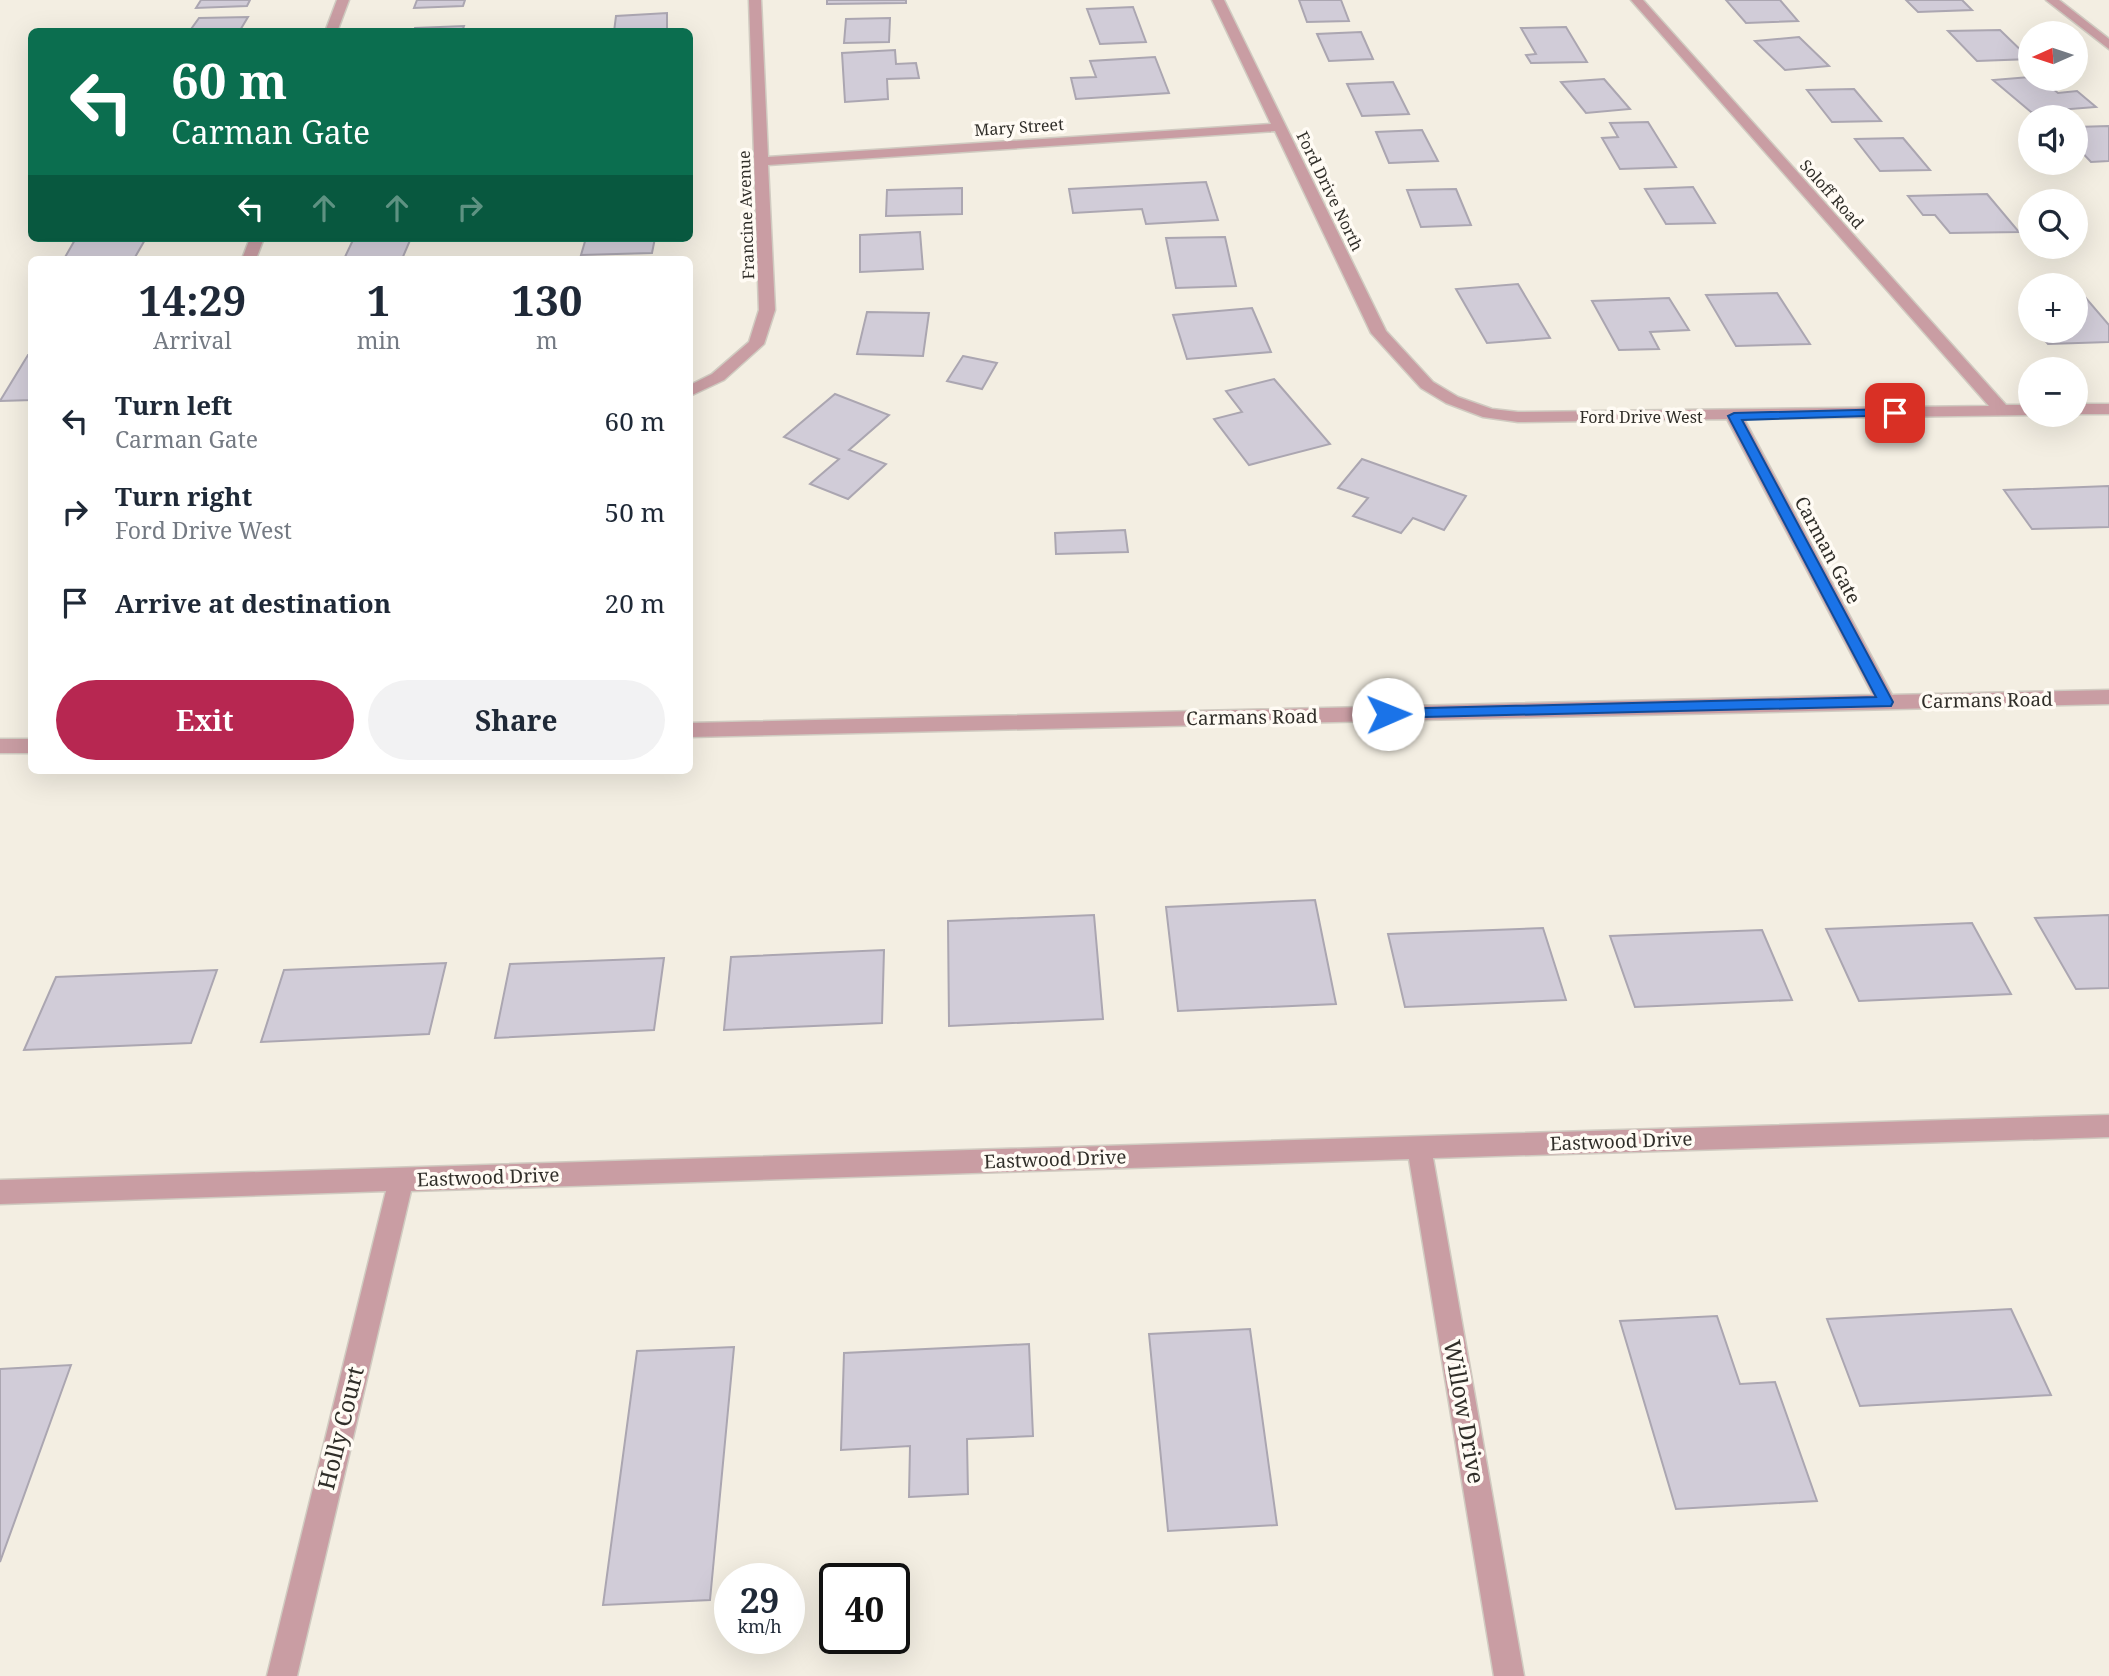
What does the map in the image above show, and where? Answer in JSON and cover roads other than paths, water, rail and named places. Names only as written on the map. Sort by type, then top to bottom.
[{"type":"street","points":[[332,28],[343,0]]},
{"type":"street","name":"Francine Avenue","points":[[693,390],[718,377],[756,344],[767,310],[755,0]]},
{"type":"street","name":"Ford Drive North","points":[[1218,0],[1379,333],[1427,385]]},
{"type":"street","name":"Soloff Road","points":[[1637,0],[2002,411]]},
{"type":"street","points":[[2052,0],[2109,45]]},
{"type":"street","name":"Mary Street","points":[[761,161],[1279,127]]},
{"type":"street","name":"Ford Drive West","points":[[1427,385],[1452,400],[1489,414],[1518,417],[2018,410]]},
{"type":"street","points":[[2088,409],[2109,409]]},
{"type":"street","name":"Carman Gate","points":[[1734,416],[1886,702]]},
{"type":"street","name":"Carmans Road","points":[[693,730],[2109,697]]},
{"type":"street","points":[[0,746],[28,746]]},
{"type":"street","name":"Eastwood Drive","points":[[0,1192],[2109,1126]]},
{"type":"street","name":"Willow Drive","points":[[1419,1148],[1509,1676]]},
{"type":"street","name":"Holly Court","points":[[282,1676],[401,1180]]}]
